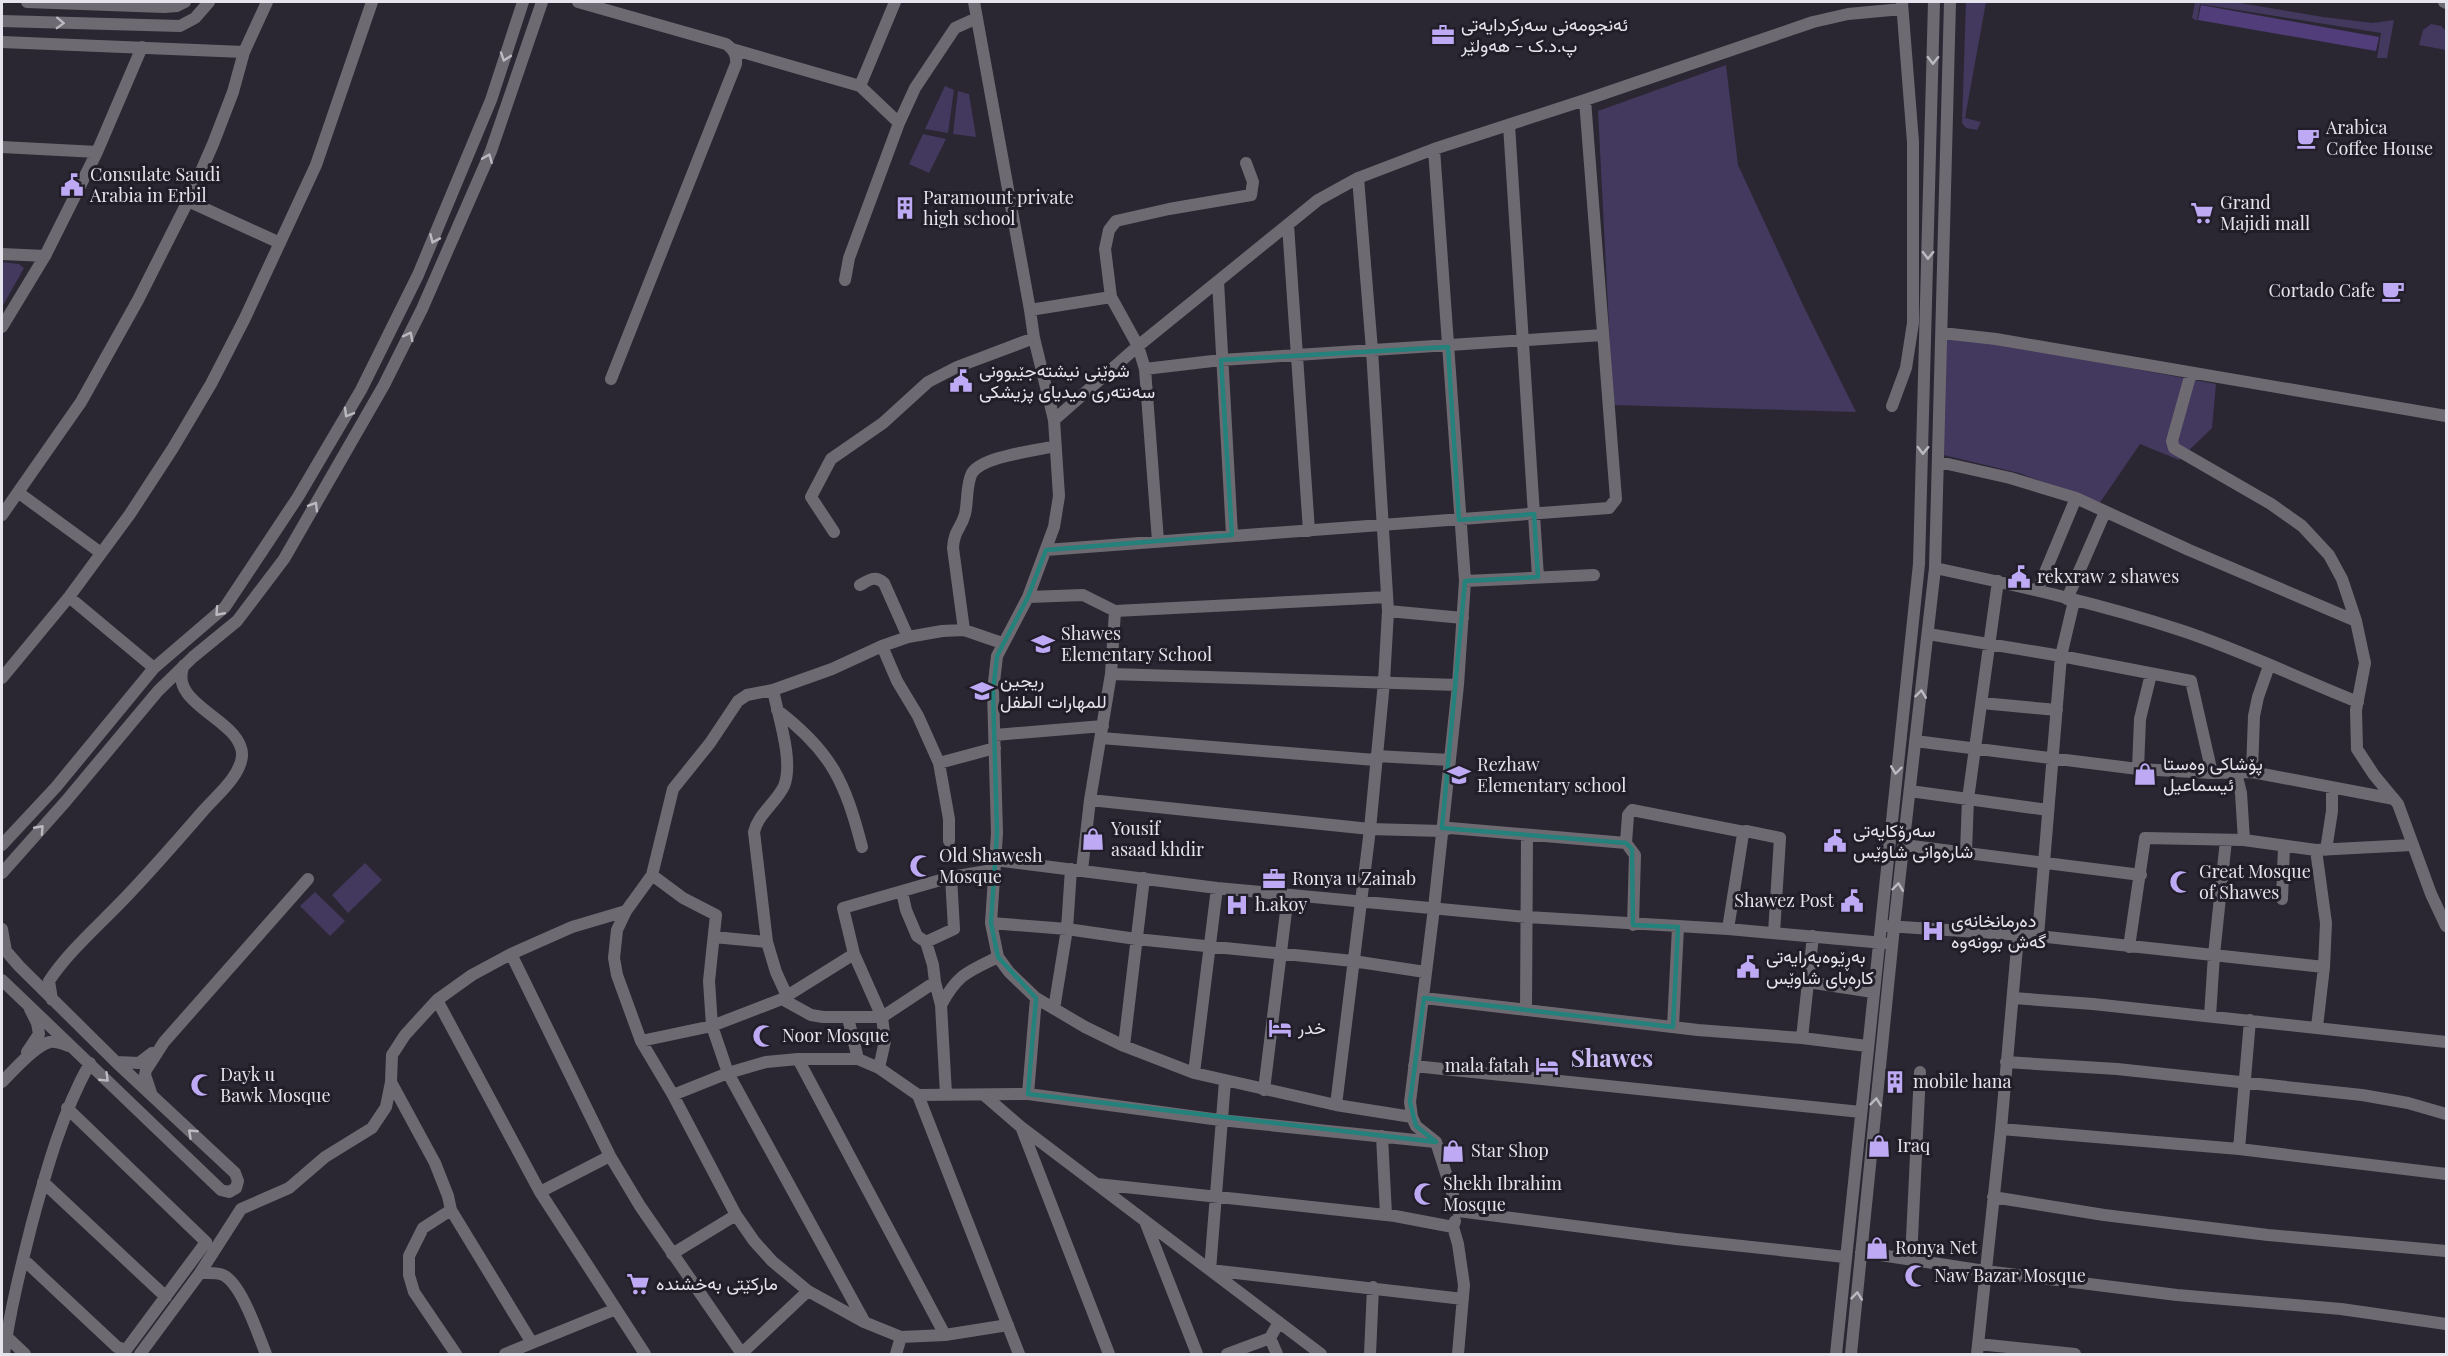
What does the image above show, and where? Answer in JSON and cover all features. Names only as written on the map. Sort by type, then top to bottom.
[{"type":"street","points":[[27,2],[164,7],[177,6],[185,2]]},
{"type":"street","points":[[2,21],[180,26],[195,18],[209,2]]},
{"type":"street","points":[[2,515],[81,402],[109,355],[188,201],[233,92],[244,52],[267,2]]},
{"type":"street","points":[[2,678],[69,597],[101,553],[173,448],[211,384],[245,318],[316,165],[372,2]]},
{"type":"street","points":[[2,845],[56,787],[154,668],[225,608],[285,517],[361,390],[418,275],[491,100],[523,2]]},
{"type":"street","points":[[2,873],[154,696],[185,664],[237,621],[284,559],[384,385],[441,269],[491,152],[541,6],[549,2]]},
{"type":"street","points":[[578,2],[592,3],[726,44],[736,57],[736,64],[611,379]]},
{"type":"street","points":[[860,86],[896,2]]},
{"type":"street","points":[[974,2],[1034,338],[1054,420],[1059,496],[1054,527],[1028,597],[997,656],[993,691],[997,833],[991,923],[998,957],[1009,972],[1036,998],[1054,1009],[1124,1046],[1194,1073],[1264,1090],[1413,1117]]},
{"type":"street","points":[[1836,1354],[1916,595],[1922,500],[1934,2]]},
{"type":"street","points":[[1851,1354],[1892,944],[1935,568],[1950,2]]},
{"type":"street","points":[[1054,420],[1138,346],[1318,200],[1358,178],[1434,149],[1586,100],[1813,22],[1902,5],[1913,142],[1913,323],[1906,368],[1892,406]]},
{"type":"street","points":[[846,280],[849,258],[899,123],[915,88],[955,28],[977,18]]},
{"type":"street","points":[[2,42],[244,52]]},
{"type":"street","points":[[2,327],[45,256],[97,152],[142,48]]},
{"type":"street","points":[[732,49],[860,86],[899,123]]},
{"type":"street","points":[[1046,550],[1609,508],[1616,499],[1586,100]]},
{"type":"street","points":[[1509,125],[1538,577]]},
{"type":"street","points":[[2,147],[97,152]]},
{"type":"street","points":[[1434,149],[1465,581],[1458,685],[1425,972],[1424,999],[1410,1102],[1416,1126],[1436,1142],[1458,1211],[1453,1227],[1464,1285],[1458,1354]]},
{"type":"street","points":[[1158,541],[1145,369],[1138,346],[1111,297],[1105,249],[1109,230],[1116,221],[1169,208],[1251,195],[1253,182],[1246,163]]},
{"type":"street","points":[[1336,1104],[1370,829],[1384,682],[1388,611],[1372,350],[1358,178]]},
{"type":"street","points":[[188,201],[280,243]]},
{"type":"street","points":[[1288,225],[1309,531]]},
{"type":"street","points":[[2,254],[45,256]]},
{"type":"street","points":[[1218,281],[1232,535]]},
{"type":"street","points":[[1030,310],[1111,297]]},
{"type":"street","points":[[1942,333],[1996,339],[2446,416]]},
{"type":"street","points":[[1145,369],[1221,360],[1297,357],[1603,335]]},
{"type":"street","points":[[834,532],[811,497],[831,459],[883,423],[928,382],[957,367],[1034,338]]},
{"type":"street","points":[[2191,373],[2172,441],[2174,448],[2179,453],[2271,504],[2302,526],[2329,555],[2342,579],[2356,621],[2366,663],[2356,710],[2357,748],[2374,775],[2398,804],[2431,894],[2446,926]]},
{"type":"street","points":[[964,630],[953,542],[964,518],[972,474],[978,467],[992,460],[1055,446]]},
{"type":"street","points":[[1939,462],[2010,478],[2076,498],[2289,594],[2356,621]]},
{"type":"street","points":[[19,493],[101,553]]},
{"type":"street","points":[[2038,589],[2076,498]]},
{"type":"street","points":[[1922,500],[1938,501]]},
{"type":"street","points":[[2038,936],[2061,656],[2071,600],[2105,512]]},
{"type":"street","points":[[285,517],[276,542],[278,546],[286,544],[300,530]]},
{"type":"street","points":[[239,585],[264,558],[271,557],[273,563],[257,596]]},
{"type":"street","points":[[1935,568],[2038,589],[2071,600],[2121,611],[2186,632],[2358,702]]},
{"type":"street","points":[[1465,581],[1594,575]]},
{"type":"street","points":[[860,585],[873,578],[884,583],[908,637]]},
{"type":"street","points":[[1966,852],[1968,799],[1974,748],[1998,581]]},
{"type":"street","points":[[1028,597],[1083,594],[1114,611],[1387,597]]},
{"type":"street","points":[[69,597],[154,668]]},
{"type":"street","points":[[1054,1009],[1111,674],[1114,611]]},
{"type":"street","points":[[1388,611],[1463,618]]},
{"type":"street","points":[[1002,643],[964,630],[908,637],[832,669],[772,690],[754,692],[738,701],[710,743],[673,789],[652,875],[626,911],[617,930],[614,958],[617,975],[642,1041],[674,1095],[736,1215],[772,1261],[808,1290],[864,1322],[901,1337],[945,1335],[1008,1325]]},
{"type":"street","points":[[1928,634],[2191,681],[2212,773]]},
{"type":"street","points":[[882,646],[897,681],[918,716],[939,763],[949,819],[949,841]]},
{"type":"street","points":[[52,1000],[49,981],[67,958],[147,876],[235,774],[242,756],[241,746],[183,687],[182,674],[185,664]]},
{"type":"street","points":[[2252,772],[2254,716],[2269,666]]},
{"type":"street","points":[[1111,674],[1458,685]]},
{"type":"street","points":[[2138,769],[2140,719],[2151,674]]},
{"type":"street","points":[[772,690],[788,763],[784,784],[773,804],[761,816],[754,832],[766,942],[785,997],[811,1015],[848,1018],[882,1017],[935,982]]},
{"type":"street","points":[[154,696],[165,691],[176,691],[208,713]]},
{"type":"street","points":[[1982,703],[2057,710]]},
{"type":"street","points":[[777,710],[802,729],[833,765],[843,783],[853,810],[862,848]]},
{"type":"street","points":[[995,735],[1102,732],[1375,758],[1450,760]]},
{"type":"street","points":[[1915,741],[2138,769],[2212,773],[2252,772],[2394,799]]},
{"type":"street","points":[[939,763],[995,748]]},
{"type":"street","points":[[2236,773],[2241,793],[2244,840]]},
{"type":"street","points":[[2317,1027],[2324,967],[2326,923],[2321,850],[2332,811],[2332,787]]},
{"type":"street","points":[[1910,791],[2048,810]]},
{"type":"street","points":[[1090,800],[1370,829],[1442,831],[1450,828],[1626,843]]},
{"type":"street","points":[[1634,925],[1635,855],[1626,843],[1628,815],[1632,810],[1780,838],[1774,933]]},
{"type":"street","points":[[1728,929],[1744,832]]},
{"type":"street","points":[[1526,1009],[1527,836]]},
{"type":"street","points":[[2129,947],[2145,838],[2244,840],[2321,850],[2412,845]]},
{"type":"street","points":[[2210,1016],[2226,840]]},
{"type":"street","points":[[1904,845],[2141,875]]},
{"type":"street","points":[[2282,899],[2284,847]]},
{"type":"street","points":[[879,1068],[885,1041],[882,1017],[854,954],[843,908],[994,865],[1077,870],[1217,888],[1527,917],[1728,929],[1892,944]]},
{"type":"street","points":[[652,875],[683,898],[716,915],[709,981],[712,1026],[728,1073],[864,1322]]},
{"type":"street","points":[[926,942],[954,929],[951,877]]},
{"type":"street","points":[[1124,1046],[1144,878]]},
{"type":"street","points":[[116,1062],[140,1063],[164,1042],[308,879]]},
{"type":"street","points":[[1194,1073],[1217,888]]},
{"type":"street","points":[[902,892],[906,910],[917,936],[926,942],[933,964],[941,1005],[946,1094]]},
{"type":"street","points":[[1264,1090],[1288,895]]},
{"type":"street","points":[[140,1354],[200,1273],[241,1209],[289,1188],[326,1157],[372,1128],[386,1107],[391,1082],[392,1055],[405,1035],[437,1000],[472,975],[511,954],[572,927],[626,911]]},
{"type":"street","points":[[991,923],[1067,929],[1136,939],[1353,961],[1425,972]]},
{"type":"street","points":[[1880,926],[2038,936],[2324,967]]},
{"type":"street","points":[[1673,1027],[1678,927]]},
{"type":"street","points":[[2,929],[6,951],[52,1000],[234,1173],[238,1181],[236,1188],[229,1192],[221,1190],[2,980]]},
{"type":"street","points":[[1802,1038],[1814,936]]},
{"type":"street","points":[[2018,936],[2001,1129],[1977,1349],[2075,1354]]},
{"type":"street","points":[[714,937],[766,942]]},
{"type":"street","points":[[511,954],[610,1156],[672,1254],[741,1354],[808,1290]]},
{"type":"street","points":[[642,1041],[712,1026],[785,997],[854,954]]},
{"type":"street","points":[[941,1005],[952,985],[963,975],[998,957]]},
{"type":"street","points":[[28,975],[43,976],[67,958]]},
{"type":"street","points":[[1808,982],[1873,992]]},
{"type":"street","points":[[1028,1094],[1036,998]]},
{"type":"street","points":[[1424,999],[1867,1046]]},
{"type":"street","points":[[2013,999],[2210,1016],[2446,1042]]},
{"type":"street","points":[[437,1000],[540,1192],[645,1354]]},
{"type":"street","points":[[2,1082],[20,1063],[39,1034],[37,1023],[26,1002]]},
{"type":"street","points":[[848,1018],[858,1059]]},
{"type":"street","points":[[2240,1149],[2250,1020]]},
{"type":"street","points":[[20,1063],[51,1042],[75,1049]]},
{"type":"street","points":[[153,1097],[146,1082],[146,1070],[164,1042]]},
{"type":"street","points":[[674,1095],[728,1073],[766,1062],[798,1059],[858,1059],[879,1068],[918,1095],[1019,1354]]},
{"type":"street","points":[[798,1059],[945,1335]]},
{"type":"street","points":[[2006,1062],[2117,1070],[2362,1095],[2408,1103],[2446,1114]]},
{"type":"street","points":[[4,1354],[23,1259],[43,1182],[67,1108],[90,1063]]},
{"type":"street","points":[[1414,1066],[1608,1084],[1691,1096],[1861,1112]]},
{"type":"street","points":[[1911,1258],[1920,1072]]},
{"type":"street","points":[[1210,1270],[1225,1081]]},
{"type":"street","points":[[391,1082],[435,1163],[452,1210],[532,1343]]},
{"type":"street","points":[[918,1095],[1028,1094],[1221,1120],[1436,1142]]},
{"type":"street","points":[[984,1095],[1022,1127],[1321,1354]]},
{"type":"street","points":[[23,1259],[122,1350],[129,1348],[206,1242],[67,1108]]},
{"type":"street","points":[[1022,1127],[1109,1354]]},
{"type":"street","points":[[2001,1129],[2240,1149],[2446,1174]]},
{"type":"street","points":[[1382,1136],[1386,1215]]},
{"type":"street","points":[[540,1192],[610,1156]]},
{"type":"street","points":[[43,1182],[166,1297]]},
{"type":"street","points":[[1097,1184],[1386,1215],[1453,1227]]},
{"type":"street","points":[[1993,1197],[2104,1215],[2268,1235],[2446,1251]]},
{"type":"street","points":[[452,1210],[423,1228],[409,1256],[409,1275],[414,1292],[456,1354]]},
{"type":"street","points":[[1458,1211],[1676,1239],[1845,1257]]},
{"type":"street","points":[[672,1254],[736,1215]]},
{"type":"street","points":[[1145,1221],[1197,1354]]},
{"type":"street","points":[[1861,1252],[1985,1271],[2177,1295],[2342,1309],[2446,1324]]},
{"type":"street","points":[[1210,1270],[1463,1299]]},
{"type":"street","points":[[200,1273],[222,1275],[230,1280],[246,1306],[266,1354]]},
{"type":"street","points":[[1370,1354],[1373,1287]]},
{"type":"street","points":[[505,1354],[616,1309]]},
{"type":"street","points":[[1227,1354],[1270,1338],[1279,1322]]},
{"type":"street","points":[[6,1336],[25,1354]]},
{"type":"street","points":[[896,1354],[901,1337]]},
{"type":"street","points":[[1270,1338],[1277,1354]]},
{"type":"highlighted area","points":[[1448,347],[1459,520],[1534,514],[1538,577],[1465,581],[1442,828],[1626,843],[1632,849],[1633,925],[1678,927],[1673,1027],[1424,998],[1410,1102],[1416,1126],[1436,1142],[1028,1094],[1036,998],[998,957],[991,923],[997,833],[993,691],[997,656],[1028,597],[1046,550],[1232,535],[1221,360]]},
{"type":"shaded area","points":[[1966,2],[1986,2],[1965,118],[1981,122],[1977,130],[1966,128],[1962,123]]},
{"type":"shaded area","points":[[2195,2],[2234,2],[2373,23],[2394,20],[2387,58],[2377,58],[2381,33],[2200,4],[2197,21],[2192,18]]},
{"type":"shaded area","points":[[2201,5],[2379,37],[2376,51],[2198,20]]},
{"type":"shaded area","points":[[2431,24],[2441,26],[2446,31],[2446,50],[2419,45],[2423,30]]},
{"type":"shaded area","points":[[1726,65],[1738,165],[1856,412],[1613,405],[1598,111]]},
{"type":"shaded area","points":[[945,86],[954,90],[948,133],[925,129]]},
{"type":"shaded area","points":[[958,91],[969,94],[976,137],[953,134]]},
{"type":"shaded area","points":[[923,134],[946,139],[929,173],[909,164]]},
{"type":"shaded area","points":[[2,262],[19,264],[24,268],[2,307]]},
{"type":"shaded area","points":[[1942,333],[2216,384],[2212,428],[2179,460],[2140,444],[2099,504],[2019,473],[1939,454]]},
{"type":"shaded area","points":[[365,863],[382,880],[348,913],[332,895]]},
{"type":"shaded area","points":[[315,892],[345,921],[330,936],[300,906]]},
{"type":"place","name":"ئەنجومەنی سەرکردایەتی پ.د.ک - هەولێر","points":[[1443,35]]},
{"type":"place","name":"Arabica Coffee House","points":[[2308,138]]},
{"type":"place","name":"Consulate Saudi Arabia in Erbil","points":[[72,185]]},
{"type":"place","name":"Paramount private high school","points":[[905,208]]},
{"type":"place","name":"Grand Majidi mall","points":[[2202,213]]},
{"type":"place","name":"Cortado Cafe","points":[[2393,291]]},
{"type":"place","name":"شوێنی نیشتەجێبوونی سەنتەری میدیای پزیشکی","points":[[961,381]]},
{"type":"place","name":"rekxraw 2 shawes","points":[[2019,577]]},
{"type":"place","name":"Shawes Elementary School","points":[[1043,644]]},
{"type":"place","name":"ريجين للمهارات الطفل","points":[[982,691]]},
{"type":"place","name":"پۆشاکی وەستا ئیسماعیل","points":[[2145,774]]},
{"type":"place","name":"Rezhaw Elementary school","points":[[1459,775]]},
{"type":"place","name":"Yousif asaad khdir","points":[[1093,839]]},
{"type":"place","name":"سەرۆکایەتی شارەوانی شاوێس","points":[[1835,841]]},
{"type":"place","name":"Old Shawesh Mosque","points":[[921,866]]},
{"type":"place","name":"Ronya u Zainab","points":[[1274,879]]},
{"type":"place","name":"Great Mosque of Shawes","points":[[2181,882]]},
{"type":"place","name":"Shawez Post","points":[[1852,901]]},
{"type":"place","name":"h.akoy","points":[[1237,905]]},
{"type":"place","name":"دەرمانخانەی گەش بوونەوە","points":[[1933,931]]},
{"type":"place","name":"بەڕێوەبەرایەتی کارەبای شاوێس","points":[[1748,967]]},
{"type":"place","name":"خدر","points":[[1280,1028]]},
{"type":"place","name":"Noor Mosque","points":[[764,1036]]},
{"type":"place","name":"mala fatah","points":[[1547,1066]]},
{"type":"place","name":"mobile hana","points":[[1895,1082]]},
{"type":"place","name":"Dayk u Bawk Mosque","points":[[202,1085]]},
{"type":"place","name":"Iraq","points":[[1879,1146]]},
{"type":"place","name":"Star Shop","points":[[1453,1151]]},
{"type":"place","name":"Shekh Ibrahim Mosque","points":[[1425,1194]]},
{"type":"place","name":"Ronya Net","points":[[1877,1248]]},
{"type":"place","name":"Naw Bazar Mosque","points":[[1916,1276]]},
{"type":"place","name":"مارکێتی بەخشندە","points":[[638,1284]]},
{"type":"district","name":"Shawes","points":[[1612,1059]]}]
